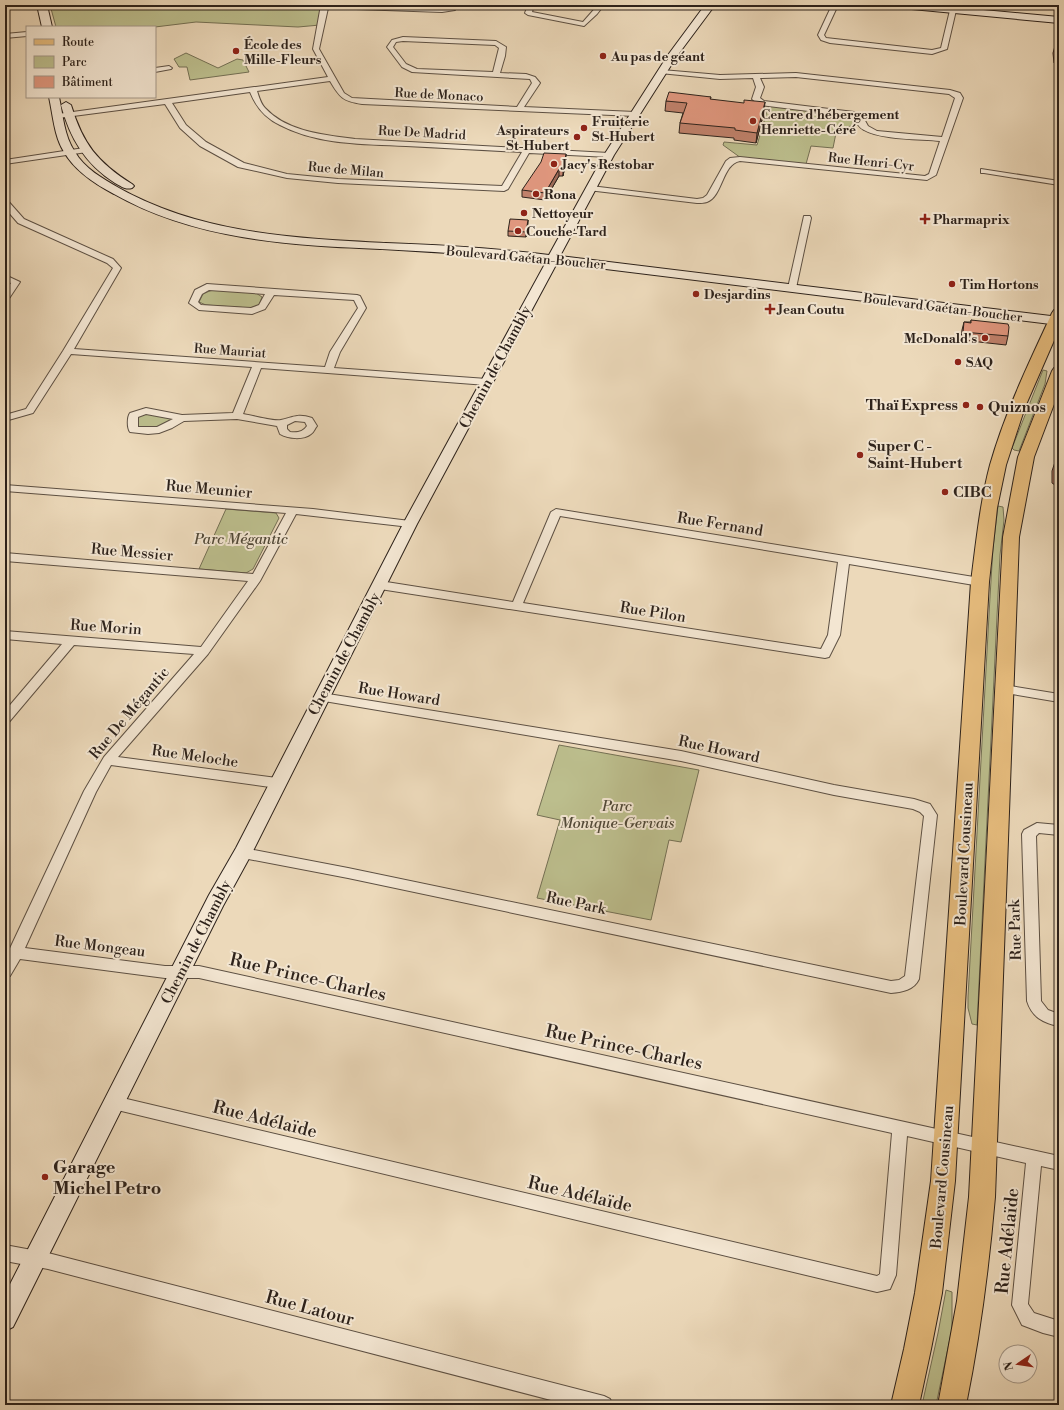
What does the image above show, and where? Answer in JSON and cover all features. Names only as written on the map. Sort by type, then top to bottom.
[{"type":"main road","name":"Boulevard Cousineau","points":[[905,1405],[921,1338],[934,1265],[942,1192],[980,582],[988,509],[1000,458],[1015,417],[1058,317]]},
{"type":"main road","points":[[952,1405],[968,1325],[975,1274],[984,1146],[1010,549],[1017,500],[1028,452],[1059,371]]},
{"type":"street","points":[[34,5],[38,26]]},
{"type":"street","points":[[42,5],[48,26]]},
{"type":"street","points":[[324,6],[383,6],[442,10],[452,9],[456,5]]},
{"type":"street","points":[[531,5],[528,13],[530,14],[584,24],[596,13],[601,5]]},
{"type":"street","name":"Chemin de Chambly","points":[[5,1318],[180,971],[380,585],[410,524],[609,155],[662,72],[710,5]]},
{"type":"street","points":[[835,5],[821,35],[823,39],[830,42],[932,52],[944,49],[952,7]]},
{"type":"street","points":[[902,5],[1059,15]]},
{"type":"street","name":"Rue de Monaco","points":[[324,6],[316,50],[341,94],[350,100],[362,102],[635,114]]},
{"type":"street","points":[[952,7],[1059,20]]},
{"type":"street","points":[[5,36],[26,34]]},
{"type":"street","points":[[496,74],[502,56],[503,47],[496,43],[403,39],[394,41],[390,46],[404,66],[409,70],[496,74],[533,78],[536,83],[519,109]]},
{"type":"street","points":[[156,70],[169,68]]},
{"type":"street","name":"Rue Henri-Cyr","points":[[591,188],[697,201],[705,200],[710,196],[729,163],[733,160],[740,159],[927,178],[932,175],[959,98],[957,95],[950,92],[796,75],[720,77],[662,72]]},
{"type":"street","points":[[756,77],[760,86],[756,99],[762,103],[851,114],[860,119],[864,128],[876,133],[944,139]]},
{"type":"street","points":[[63,115],[332,78]]},
{"type":"street","name":"Rue De Madrid","points":[[252,89],[262,108],[278,121],[293,129],[319,136],[355,141],[609,155]]},
{"type":"street","name":"Boulevard Gaétan-Boucher","points":[[54,98],[84,150],[95,162],[119,181],[154,201],[182,212],[225,224],[260,230],[555,255],[792,284],[910,295],[1058,317]]},
{"type":"street","name":"Boulevard Gaétan-Boucher","points":[[64,98],[63,137],[69,152],[94,177],[118,193],[171,216],[215,230],[290,240],[555,255]]},
{"type":"street","name":"Rue de Milan","points":[[167,101],[183,126],[203,144],[241,165],[287,176],[354,182],[504,189],[527,150]]},
{"type":"street","points":[[5,162],[84,150]]},
{"type":"street","points":[[984,171],[1059,183]]},
{"type":"street","points":[[5,202],[21,221],[110,261],[117,268],[68,351],[30,411],[5,418]]},
{"type":"street","points":[[792,284],[806,218]]},
{"type":"street","points":[[5,278],[16,282],[5,298]]},
{"type":"street","name":"Boulevard Gaétan-Boucher","points":[[792,284],[874,298],[1058,317]]},
{"type":"street","points":[[271,292],[262,307],[252,311],[199,307],[193,303],[198,292],[207,287],[357,298],[362,308],[335,352],[329,370]]},
{"type":"street","points":[[874,298],[905,298],[909,297],[910,295]]},
{"type":"street","name":"Rue Mauriat","points":[[68,351],[487,382]]},
{"type":"street","points":[[237,416],[258,365]]},
{"type":"street","points":[[182,418],[237,416],[282,424]]},
{"type":"street","name":"Rue Meunier","points":[[5,488],[292,510],[410,524]]},
{"type":"street","name":"Rue De Mégantic","points":[[5,972],[16,953],[90,792],[108,760],[204,651],[256,578],[292,510]]},
{"type":"street","name":"Rue Fernand","points":[[516,607],[556,512],[980,582]]},
{"type":"street","name":"Rue Messier","points":[[5,557],[256,578]]},
{"type":"street","name":"Rue Pilon","points":[[380,585],[825,654],[834,635],[844,559]]},
{"type":"street","name":"Rue Morin","points":[[5,635],[204,651]]},
{"type":"street","points":[[5,719],[71,641]]},
{"type":"street","points":[[1004,689],[1059,698]]},
{"type":"street","name":"Rue Howard","points":[[322,697],[681,756],[834,790],[914,804],[925,808],[931,815],[920,919],[912,979],[902,986]]},
{"type":"street","name":"Rue Meloche","points":[[108,760],[277,783]]},
{"type":"street","name":"Rue Park","points":[[1059,830],[1037,828],[1029,834],[1034,1001],[1035,1007],[1046,1016],[1059,1020]]},
{"type":"street","name":"Rue Park","points":[[242,853],[355,874],[891,987],[902,986]]},
{"type":"street","name":"Rue Mongeau","points":[[16,953],[165,972],[180,971]]},
{"type":"street","name":"Rue Prince-Charles","points":[[180,971],[200,972],[1059,1163]]},
{"type":"street","name":"Rue Adélaïde","points":[[114,1103],[877,1284],[884,1283],[888,1275],[900,1127]]},
{"type":"street","name":"Rue Adélaïde","points":[[1034,1157],[1020,1305],[1028,1318],[1043,1325],[1059,1329]]},
{"type":"street","name":"Rue Latour","points":[[5,1253],[56,1262],[604,1405]]},
{"type":"green space","points":[[50,5],[325,5],[320,25],[298,27],[196,22],[156,27],[56,26]]},
{"type":"green space","points":[[186,53],[218,68],[237,59],[243,60],[249,72],[190,80],[187,67],[179,67],[174,59]]},
{"type":"green space","points":[[769,105],[856,117],[860,125],[837,128],[833,148],[811,146],[806,164],[741,158],[723,145],[724,142],[757,145]]},
{"type":"green space","points":[[212,290],[256,293],[262,297],[259,305],[250,308],[206,305],[199,302],[203,294]]},
{"type":"green space","points":[[1043,370],[1047,371],[1045,384],[1019,451],[1014,450],[1012,448]]},
{"type":"green space","points":[[147,413],[178,418],[164,428],[135,429],[136,415]]},
{"type":"green space","points":[[998,506],[1003,507],[1004,520],[1000,555],[977,1025],[972,1024],[968,1008],[968,997],[990,597],[993,548]]},
{"type":"green space","name":"Parc Mégantic","points":[[226,509],[276,513],[279,518],[253,569],[246,573],[199,569]]},
{"type":"green space","name":"Parc Monique-Gervais","points":[[559,745],[699,770],[681,842],[669,840],[651,920],[537,898],[560,820],[537,815]]},
{"type":"green space","points":[[946,1290],[952,1292],[952,1329],[936,1405],[922,1405],[938,1333]]},
{"type":"building","points":[[1055,46],[1059,46],[1059,56],[1056,56]]},
{"type":"building","points":[[669,92],[744,103],[744,100],[765,102],[757,133],[735,130],[735,128],[680,123],[687,103],[666,101]]},
{"type":"building","points":[[544,153],[566,154],[563,169],[559,169],[545,193],[522,190],[541,162]]},
{"type":"building","points":[[510,219],[528,220],[526,232],[508,231]]},
{"type":"building","points":[[971,320],[1008,324],[1008,336],[963,332],[964,322],[971,323]]},
{"type":"building","points":[[1056,459],[1059,460],[1059,474],[1056,472]]},
{"type":"place","name":"École des Mille-Fleurs","points":[[236,51]]},
{"type":"place","name":"Au pas de géant","points":[[603,56]]},
{"type":"place","name":"Centre d'hébergement Henriette-Céré","points":[[753,121]]},
{"type":"place","name":"Fruiterie St-Hubert","points":[[584,128]]},
{"type":"place","name":"Aspirateurs St-Hubert","points":[[577,137]]},
{"type":"place","name":"Jacy's Restobar","points":[[554,164]]},
{"type":"place","name":"Rona","points":[[536,194]]},
{"type":"place","name":"Nettoyeur","points":[[524,213]]},
{"type":"place","name":"Pharmaprix","points":[[925,219]]},
{"type":"place","name":"Couche-Tard","points":[[518,231]]},
{"type":"place","name":"Tim Hortons","points":[[952,284]]},
{"type":"place","name":"Desjardins","points":[[696,294]]},
{"type":"place","name":"Jean Coutu","points":[[770,309]]},
{"type":"place","name":"McDonald's","points":[[985,338]]},
{"type":"place","name":"SAQ","points":[[958,362]]},
{"type":"place","name":"Thaï Express","points":[[966,405]]},
{"type":"place","name":"Quiznos","points":[[980,407]]},
{"type":"place","name":"Super C - Saint-Hubert","points":[[860,455]]},
{"type":"place","name":"CIBC","points":[[945,492]]},
{"type":"place","name":"Garage Michel Petro","points":[[45,1177]]}]
